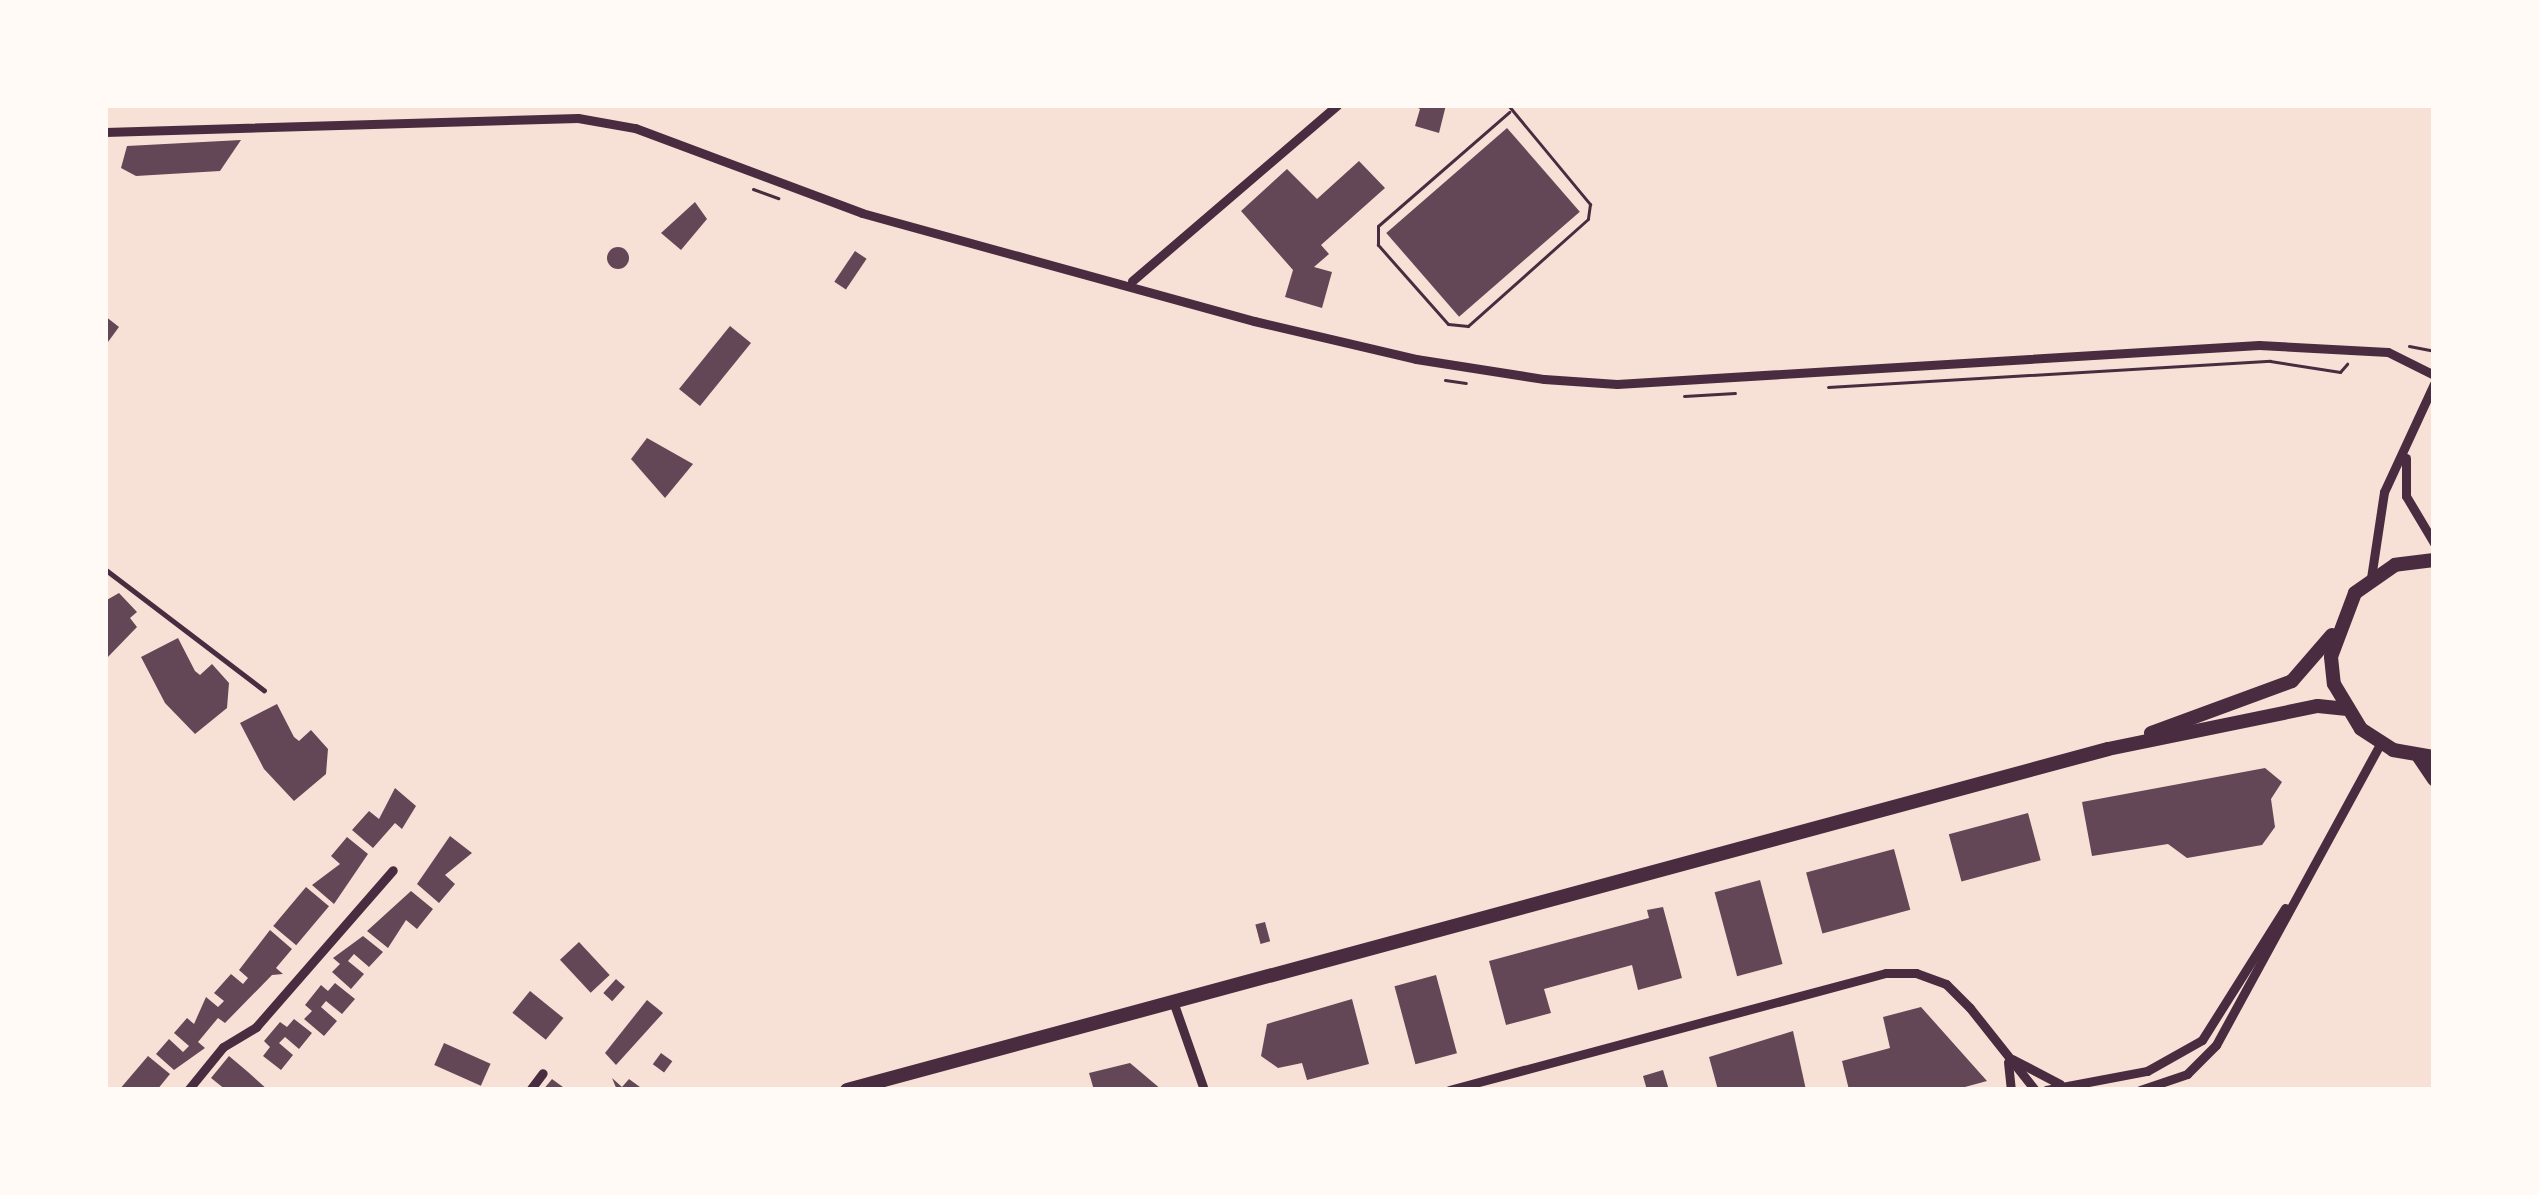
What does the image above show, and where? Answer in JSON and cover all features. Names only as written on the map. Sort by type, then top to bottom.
[{"type":"main road","points":[[2108,748],[2292,681],[2371,578],[2434,560]]},
{"type":"main road","points":[[2335,630],[2331,657],[2345,710],[2380,744],[2427,757],[2434,779]]},
{"type":"main road","points":[[847,1090],[1175,1007],[2108,748],[2318,706],[2345,710]]},
{"type":"street","points":[[578,118],[584,105]]},
{"type":"street","points":[[1131,281],[1337,105]]},
{"type":"street","points":[[105,132],[578,118],[635,128],[862,213],[1416,359],[1544,379],[1617,384],[2259,345],[2388,352],[2434,380],[2384,492],[2371,578]]},
{"type":"street","points":[[2405,452],[2406,496],[2434,543]]},
{"type":"street","points":[[2046,1090],[2147,1071],[2202,1040],[2380,744]]},
{"type":"street","points":[[188,1090],[223,1047],[256,1027],[393,870]]},
{"type":"street","points":[[2140,1090],[2187,1074],[2216,1045],[2282,930],[2285,908]]},
{"type":"street","points":[[1449,1090],[1886,973],[1946,984],[2035,1090]]},
{"type":"street","points":[[1175,1007],[1204,1090]]},
{"type":"street","points":[[2007,1057],[2065,1085]]},
{"type":"street","points":[[2007,1057],[2011,1090]]},
{"type":"street","points":[[530,1090],[543,1073]]},
{"type":"lane","points":[[105,569],[264,690]]},
{"type":"path","points":[[1508,105],[1509,112],[1590,204],[1588,219],[1468,326],[1448,324],[1378,244],[1378,226],[1509,112]]},
{"type":"path","points":[[745,186],[782,200]]},
{"type":"building","points":[[1412,105],[1446,105],[1439,133],[1415,126],[1420,109]]},
{"type":"building","points":[[1507,128],[1580,212],[1459,317],[1386,233]]},
{"type":"building","points":[[241,140],[220,171],[136,176],[121,168],[127,146]]},
{"type":"building","points":[[1359,161],[1385,188],[1321,245],[1329,254],[1314,267],[1332,272],[1322,308],[1285,297],[1293,270],[1241,211],[1287,169],[1317,199]]},
{"type":"building","points":[[695,202],[707,219],[681,250],[661,233]]},
{"type":"building","points":[[618,247],[629,258],[618,269],[607,258]]},
{"type":"building","points":[[855,251],[867,259],[846,290],[834,282]]},
{"type":"building","points":[[105,316],[119,327],[105,346]]},
{"type":"building","points":[[730,326],[751,343],[700,406],[679,389]]},
{"type":"building","points":[[647,438],[693,464],[665,498],[631,459]]},
{"type":"building","points":[[119,593],[137,612],[130,618],[137,627],[105,660],[105,601]]},
{"type":"building","points":[[178,638],[195,671],[200,675],[212,664],[229,683],[227,708],[195,734],[165,703],[141,657]]},
{"type":"building","points":[[277,704],[294,737],[299,741],[311,730],[328,749],[326,774],[294,801],[264,769],[240,723]]},
{"type":"building","points":[[2265,768],[2282,782],[2271,799],[2275,827],[2262,845],[2187,858],[2168,844],[2092,856],[2082,802]]},
{"type":"building","points":[[395,788],[416,806],[402,829],[395,823],[373,848],[352,830],[369,811],[379,819]]},
{"type":"building","points":[[2028,813],[2041,860],[1961,882],[1949,834]]},
{"type":"building","points":[[450,836],[472,853],[445,875],[455,884],[439,903],[417,884]]},
{"type":"building","points":[[347,837],[368,854],[334,904],[312,885],[340,864],[331,856]]},
{"type":"building","points":[[1894,849],[1910,910],[1822,933],[1806,873]]},
{"type":"building","points":[[1760,880],[1783,964],[1737,976],[1715,892]]},
{"type":"building","points":[[306,887],[329,906],[296,945],[273,926]]},
{"type":"building","points":[[411,891],[433,909],[417,929],[406,920],[388,948],[367,931]]},
{"type":"building","points":[[1663,907],[1682,978],[1638,990],[1632,965],[1544,989],[1551,1013],[1506,1025],[1489,961],[1649,918],[1647,910]]},
{"type":"building","points":[[1265,922],[1270,941],[1261,944],[1255,925]]},
{"type":"building","points":[[270,930],[292,949],[276,968],[283,974],[272,975],[225,1023],[218,1018],[198,1042],[205,1048],[174,1070],[156,1054],[169,1039],[183,1052],[189,1046],[174,1033],[187,1018],[194,1024],[206,997],[218,1007],[224,1001],[214,993],[231,974],[243,984],[248,978],[239,970]]},
{"type":"building","points":[[363,936],[383,952],[369,967],[354,954],[348,961],[364,974],[351,989],[332,972],[340,964],[333,958]]},
{"type":"building","points":[[579,942],[610,975],[591,993],[560,960]]},
{"type":"building","points":[[1436,975],[1457,1053],[1415,1064],[1394,986]]},
{"type":"building","points":[[616,979],[625,987],[612,1001],[603,993]]},
{"type":"building","points":[[335,983],[355,999],[342,1014],[326,1001],[321,1007],[337,1021],[324,1036],[304,1019],[312,1011],[305,1005],[321,985],[328,991]]},
{"type":"building","points":[[530,991],[563,1018],[546,1040],[512,1013]]},
{"type":"building","points":[[1352,999],[1369,1064],[1307,1080],[1302,1063],[1278,1068],[1261,1056],[1267,1024]]},
{"type":"building","points":[[647,1000],[663,1013],[616,1065],[605,1053]]},
{"type":"building","points":[[1921,1007],[1987,1081],[1954,1090],[1849,1090],[1842,1061],[1890,1048],[1883,1017]]},
{"type":"building","points":[[294,1019],[312,1033],[299,1049],[285,1037],[279,1043],[293,1055],[281,1070],[263,1056],[270,1047],[264,1041],[280,1022],[287,1027]]},
{"type":"building","points":[[1793,1031],[1806,1090],[1718,1090],[1709,1057]]},
{"type":"building","points":[[444,1043],[491,1064],[481,1086],[434,1065]]},
{"type":"building","points":[[661,1053],[672,1061],[664,1073],[653,1064]]},
{"type":"building","points":[[148,1056],[170,1074],[157,1090],[119,1090]]},
{"type":"building","points":[[229,1056],[268,1090],[226,1090],[211,1078]]},
{"type":"building","points":[[1130,1063],[1162,1090],[1094,1090],[1089,1073]]},
{"type":"building","points":[[1663,1070],[1669,1090],[1647,1090],[1643,1076]]},
{"type":"building","points":[[612,1078],[622,1087],[629,1079],[644,1090],[617,1090]]},
{"type":"building","points":[[552,1079],[567,1090],[543,1090]]}]
